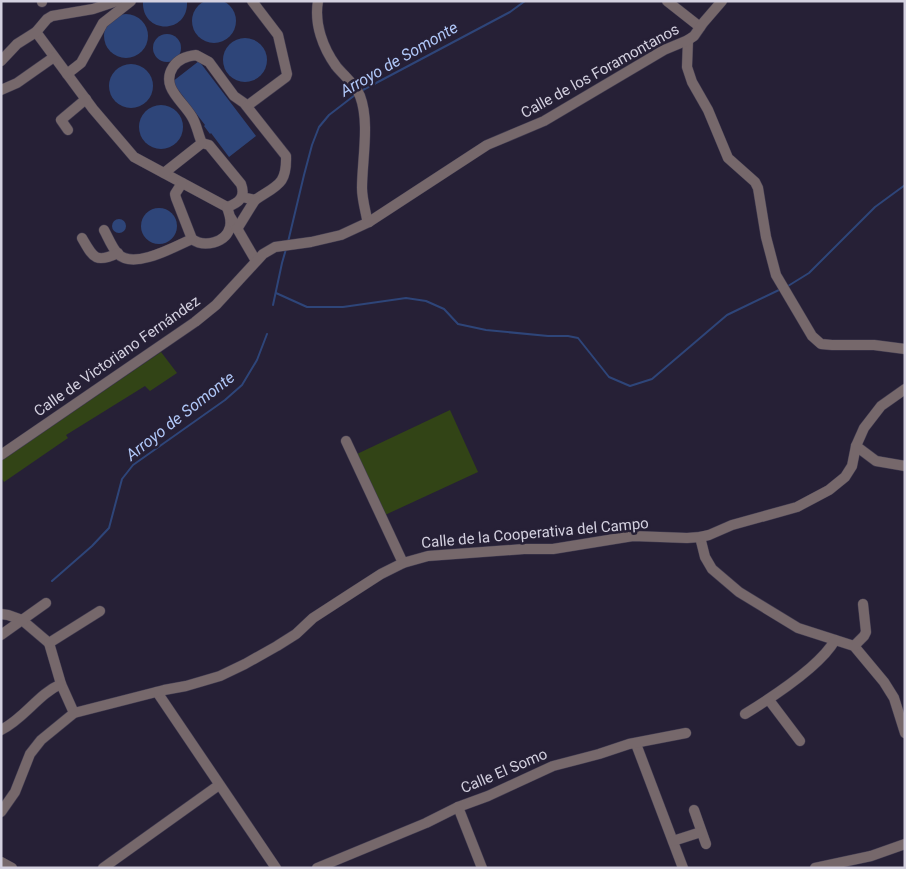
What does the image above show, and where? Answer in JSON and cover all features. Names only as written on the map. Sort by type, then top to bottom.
[{"type":"street","points":[[1,61],[17,44],[36,32],[52,16],[93,9],[117,1]]},
{"type":"street","points":[[67,74],[81,63],[103,23],[131,1]]},
{"type":"street","points":[[247,106],[286,77],[287,74],[278,35],[252,1]]},
{"type":"street","points":[[318,1],[316,12],[323,41],[336,66],[354,86],[360,97],[364,112],[362,191],[369,222]]},
{"type":"street","points":[[667,1],[700,27]]},
{"type":"street","name":"Calle de los Foramontanos","points":[[294,244],[311,242],[341,234],[369,222],[482,148],[544,122],[664,50],[688,40],[694,36],[722,1]]},
{"type":"street","points":[[36,32],[129,153],[227,207],[237,230],[256,261]]},
{"type":"street","points":[[688,40],[687,68],[692,82],[708,110],[728,158],[756,182],[768,250],[776,274],[812,336],[821,344],[874,345],[905,349]]},
{"type":"street","points":[[202,143],[193,118],[170,88],[168,80],[170,72],[180,59],[196,55],[209,62],[234,96],[247,106],[286,156],[285,176],[278,184],[254,200],[237,230]]},
{"type":"street","points":[[1,90],[17,83],[54,57]]},
{"type":"street","points":[[68,130],[61,120],[86,99]]},
{"type":"street","points":[[164,173],[202,143]]},
{"type":"street","points":[[202,143],[209,145],[241,184],[242,198],[239,202],[227,207]]},
{"type":"street","points":[[182,183],[175,194],[192,239],[203,244],[217,241],[229,230],[231,218]]},
{"type":"street","points":[[242,198],[254,200]]},
{"type":"street","points":[[104,230],[118,254],[126,258],[141,258],[176,248],[192,239]]},
{"type":"street","points":[[82,238],[95,257],[99,259],[118,254]]},
{"type":"street","name":"Calle de Victoriano Fernández","points":[[1,455],[195,322],[216,304],[263,254],[279,247],[294,244]]},
{"type":"street","points":[[905,389],[881,406],[873,415],[864,428],[856,446],[849,471],[830,490],[797,507],[732,525],[710,535],[700,537],[707,562],[723,580],[798,628],[854,646],[884,682],[894,698],[905,733]]},
{"type":"street","name":"Calle de la Cooperativa del Campo","points":[[346,441],[403,563]]},
{"type":"street","points":[[856,446],[876,460],[905,466]]},
{"type":"street","name":"Calle de la Cooperativa del Campo","points":[[156,692],[220,676],[245,664],[296,634],[314,618],[381,574],[403,563],[428,556],[524,549],[553,549],[633,536],[700,537]]},
{"type":"street","points":[[1,635],[46,603]]},
{"type":"street","points":[[854,646],[866,632],[863,604]]},
{"type":"street","points":[[49,643],[100,611]]},
{"type":"street","points":[[1,614],[22,620],[49,643],[61,684],[74,713]]},
{"type":"street","points":[[745,714],[769,700],[810,668],[824,655],[835,640]]},
{"type":"street","points":[[1,730],[54,687],[61,684]]},
{"type":"street","points":[[1,812],[15,792],[30,754],[41,740],[74,713],[156,692],[276,868]]},
{"type":"street","points":[[769,700],[800,741]]},
{"type":"street","name":"Calle El Somo","points":[[317,868],[343,863],[458,807],[488,796],[553,766],[629,744],[686,733]]},
{"type":"street","points":[[636,744],[683,868]]},
{"type":"street","points":[[103,868],[219,785]]},
{"type":"street","points":[[458,807],[482,868]]},
{"type":"street","points":[[694,810],[706,844]]},
{"type":"street","points":[[673,841],[701,832]]},
{"type":"street","points":[[815,868],[871,856],[905,844]]},
{"type":"street","points":[[1,862],[12,868]]},
{"type":"green space","points":[[161,352],[177,373],[150,391],[145,386],[66,435],[68,438],[4,482],[1,477],[1,461]]},
{"type":"green space","points":[[450,410],[478,472],[385,515],[357,454]]},
{"type":"water","points":[[210,-1],[218,-1],[230,5],[236,21],[230,37],[218,43],[210,43],[198,37],[192,25],[192,17],[198,5]]},
{"type":"water","points":[[143,1],[187,1],[186,12],[181,20],[173,25],[165,27],[157,25],[149,20],[144,12]]},
{"type":"water","points":[[122,14],[130,14],[142,20],[148,36],[142,52],[130,58],[122,58],[110,52],[104,40],[104,32],[110,20]]},
{"type":"water","points":[[167,34],[177,38],[181,48],[177,58],[167,62],[157,58],[153,48],[157,38]]},
{"type":"water","points":[[249,38],[261,44],[266,51],[266,69],[261,76],[254,81],[241,82],[233,79],[226,72],[223,56],[226,48],[233,41]]},
{"type":"water","points":[[199,61],[256,136],[229,157],[172,82]]},
{"type":"water","points":[[135,64],[147,70],[152,77],[152,95],[147,102],[140,107],[127,108],[119,105],[112,98],[109,82],[112,74],[119,67]]},
{"type":"water","points":[[165,105],[177,111],[182,118],[182,136],[177,143],[170,148],[157,149],[149,146],[142,139],[139,123],[142,115],[149,108]]},
{"type":"water","points":[[159,208],[166,209],[172,213],[176,219],[176,233],[172,239],[166,243],[159,244],[152,243],[146,239],[142,233],[141,226],[142,219],[146,213],[152,209]]},
{"type":"water","points":[[119,219],[124,221],[126,226],[124,231],[119,233],[114,231],[112,226],[114,221]]},
{"type":"waterway","name":"Arroyo de Somonte","points":[[361,91],[510,12],[525,1]]},
{"type":"waterway","name":"Arroyo de Somonte","points":[[288,242],[312,145],[319,127],[329,115],[355,95]]},
{"type":"waterway","points":[[788,286],[809,273],[875,207],[905,185]]},
{"type":"waterway","name":"Arroyo de Somonte","points":[[273,305],[286,249]]},
{"type":"waterway","points":[[276,293],[307,307],[343,307],[406,298],[426,301],[444,309],[458,324],[486,330],[578,338],[609,377],[630,386],[652,379],[727,315],[781,289]]},
{"type":"waterway","name":"Arroyo de Somonte","points":[[52,581],[92,546],[109,528],[122,479],[133,465],[225,400],[242,385],[257,360],[267,334]]}]
